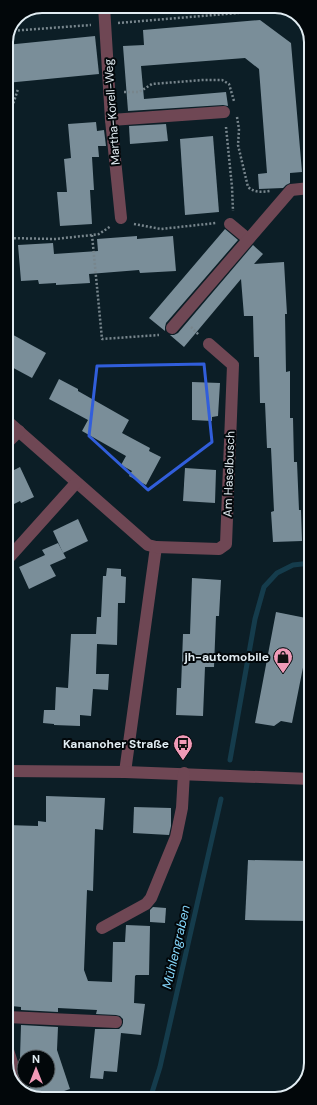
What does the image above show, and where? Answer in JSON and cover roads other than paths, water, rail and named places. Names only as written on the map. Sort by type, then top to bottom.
[{"type":"street","name":"Martha-Korell-Weg","points":[[104,13],[111,120],[121,218]]},
{"type":"street","points":[[111,120],[224,112]]},
{"type":"street","points":[[172,328],[291,190],[304,189]]},
{"type":"street","points":[[227,220],[248,239]]},
{"type":"street","name":"Am Haselbusch","points":[[13,426],[148,545],[156,547],[219,549],[226,544],[233,365],[209,344]]},
{"type":"street","points":[[13,437],[19,431]]},
{"type":"street","points":[[13,553],[76,483]]},
{"type":"street","points":[[125,772],[156,547]]},
{"type":"street","points":[[13,771],[125,772],[304,779]]},
{"type":"street","points":[[102,928],[146,904],[151,898],[176,837],[182,808],[184,774]]},
{"type":"street","points":[[13,1018],[116,1022]]},
{"type":"waterway","name":"Mühlengraben","points":[[230,760],[255,619],[264,587],[277,573],[293,565],[304,564]]},
{"type":"waterway","name":"Mühlengraben","points":[[152,1092],[160,1067],[221,799]]},
{"type":"place","name":"jh-automobile","points":[[283,674]]},
{"type":"place","name":"Kananoher Straße","points":[[183,761]]}]
